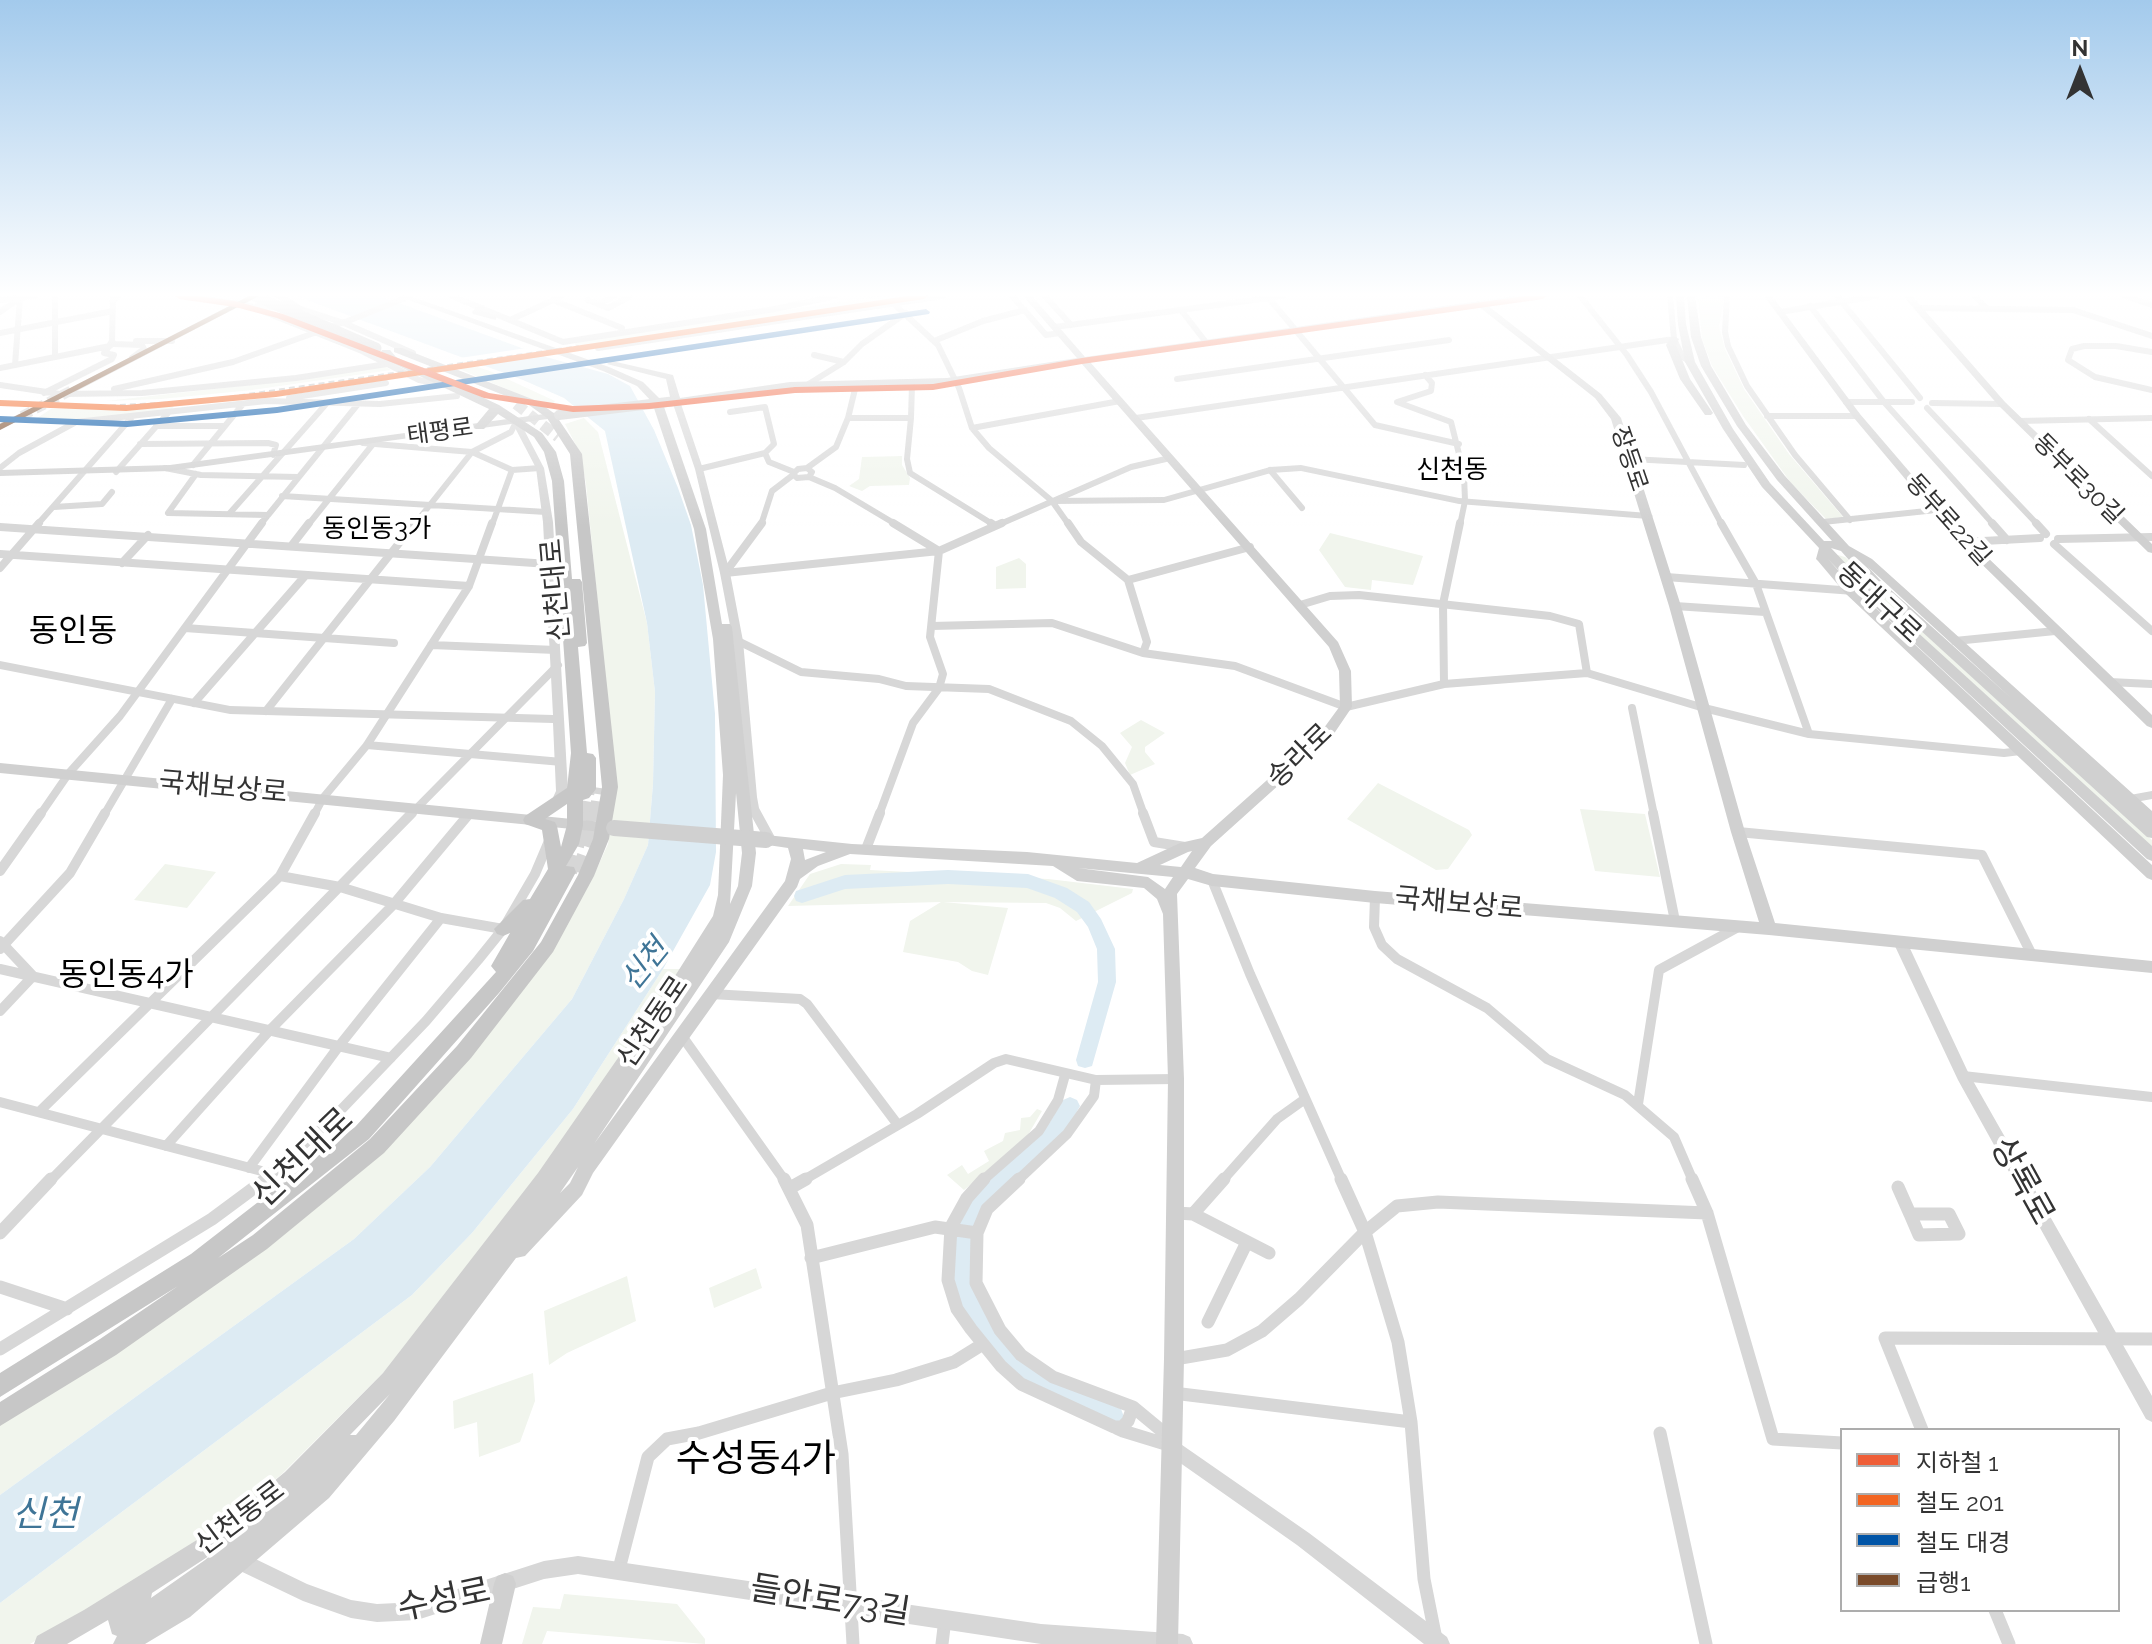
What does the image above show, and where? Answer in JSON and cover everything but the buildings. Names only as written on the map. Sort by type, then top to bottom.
[{"type":"highway","points":[[420,373],[454,391],[508,405]]},
{"type":"highway","points":[[431,373],[508,405],[517,421],[553,429]]},
{"type":"highway","points":[[451,373],[553,429],[576,454],[580,478],[594,789],[609,828],[574,870],[503,929]]},
{"type":"highway","points":[[480,427],[508,405]]},
{"type":"highway","name":"신천대로","points":[[553,429],[568,498],[594,789]]},
{"type":"highway","points":[[531,820],[556,804],[594,789]]},
{"type":"highway","points":[[574,870],[571,844],[575,825],[594,789]]},
{"type":"highway","points":[[531,820],[549,826],[550,838],[574,870]]},
{"type":"highway","name":"신천대로","points":[[0,1386],[198,1261],[362,1133],[475,1009],[527,946],[574,870]]},
{"type":"highway","name":"신천대로","points":[[0,1415],[121,1338],[260,1242],[311,1201],[464,1039],[504,992],[545,934],[574,870]]},
{"type":"main road","points":[[72,390],[106,373]]},
{"type":"main road","name":"신천동로","points":[[616,373],[640,384],[657,401],[700,529],[723,674],[730,775],[742,853],[733,871],[725,928]]},
{"type":"main road","points":[[627,373],[638,376],[658,393]]},
{"type":"main road","points":[[646,373],[670,377]]},
{"type":"main road","name":"태평로","points":[[0,470],[84,473],[165,468],[195,470],[278,454],[517,421],[553,429],[676,401],[807,385],[912,385],[999,373]]},
{"type":"main road","name":"송라로","points":[[1095,373],[1300,605],[1334,645],[1344,665],[1346,707],[1326,735],[1206,842],[1170,893],[1170,916]]},
{"type":"main road","name":"장등로","points":[[1569,373],[1609,408],[1623,433],[1769,929]]},
{"type":"main road","points":[[1682,373],[1744,465],[1826,567],[2152,874]]},
{"type":"main road","name":"동대구로","points":[[1696,373],[1728,429],[1766,485],[1825,551],[2152,855]]},
{"type":"main road","name":"동대구로","points":[[1711,373],[1721,393],[1781,478],[1867,573],[2152,833]]},
{"type":"main road","name":"동부로22길","points":[[1825,373],[1857,416],[1964,542],[2152,723]]},
{"type":"main road","name":"동부로30길","points":[[1975,373],[2019,421],[2152,550]]},
{"type":"main road","points":[[658,393],[653,377],[670,377]]},
{"type":"main road","points":[[670,377],[676,401]]},
{"type":"main road","name":"신천동로","points":[[124,1644],[182,1609],[322,1491],[387,1414],[494,1275],[725,928],[745,886],[749,853],[740,786],[731,654],[714,556],[699,499],[658,393]]},
{"type":"main road","points":[[0,427],[22,416]]},
{"type":"main road","points":[[1826,567],[1822,559],[1825,544],[1844,547],[1868,561],[2152,819]]},
{"type":"main road","name":"국채보상로","points":[[0,768],[609,828],[859,849],[1056,860],[1375,897],[1769,929],[2152,967]]},
{"type":"main road","points":[[1138,869],[1185,847],[1206,842]]},
{"type":"main road","points":[[494,1275],[576,1189],[587,1167],[779,900],[795,875],[798,859],[794,843]]},
{"type":"main road","points":[[795,875],[830,855],[859,849]]},
{"type":"main road","points":[[1056,860],[1077,875],[1148,883],[1163,896],[1170,916],[1184,1214],[1173,1393],[1173,1644]]},
{"type":"main road","points":[[696,970],[719,966],[725,928],[758,916],[779,900]]},
{"type":"main road","name":"신천동로","points":[[45,1644],[228,1532],[292,1479],[390,1380],[544,1179],[696,970]]},
{"type":"main road","points":[[171,1567],[127,1609],[119,1619],[120,1626],[130,1627],[213,1568],[387,1414]]},
{"type":"main road","name":"수성로","points":[[491,1644],[505,1584]]},
{"type":"street","points":[[44,393],[85,373]]},
{"type":"street","points":[[83,394],[192,373]]},
{"type":"street","points":[[0,385],[44,393],[83,394],[197,389],[323,373]]},
{"type":"street","points":[[807,385],[827,373]]},
{"type":"street","points":[[951,373],[972,428],[999,459],[1052,501],[1081,542],[1128,580],[1147,642],[1143,653]]},
{"type":"street","points":[[1177,379],[1222,373]]},
{"type":"street","points":[[1331,373],[1375,425],[1459,444]]},
{"type":"street","points":[[1136,418],[1440,373]]},
{"type":"street","points":[[1638,373],[1756,584],[1809,734]]},
{"type":"street","points":[[1743,373],[1767,416],[1795,455],[1850,520]]},
{"type":"street","points":[[1861,373],[2007,540]]},
{"type":"street","points":[[1895,373],[1916,400]]},
{"type":"street","points":[[2088,373],[2152,390]]},
{"type":"street","points":[[1425,375],[1432,383],[1431,391],[1397,402],[1451,422],[1459,444],[1465,501],[1443,604],[1444,684]]},
{"type":"street","points":[[0,568],[132,417],[386,383]]},
{"type":"street","points":[[725,573],[768,514],[772,491],[794,474],[808,472],[836,447],[848,418],[856,385]]},
{"type":"street","points":[[912,385],[907,459],[910,473],[994,525]]},
{"type":"street","points":[[266,401],[358,404],[454,391]]},
{"type":"street","points":[[1846,402],[1916,400],[1930,406],[2002,404]]},
{"type":"street","points":[[676,401],[699,469],[725,573],[738,641],[751,797],[768,840]]},
{"type":"street","points":[[972,428],[1120,401]]},
{"type":"street","points":[[229,514],[278,454],[327,403]]},
{"type":"street","points":[[243,404],[211,443],[168,513],[268,515]]},
{"type":"street","points":[[0,871],[69,773],[137,692],[282,496],[358,404]]},
{"type":"street","points":[[1930,406],[2043,536]]},
{"type":"street","points":[[699,469],[765,453],[774,444],[765,407],[730,412]]},
{"type":"street","points":[[116,472],[168,413]]},
{"type":"street","points":[[1767,416],[1857,416]]},
{"type":"street","name":"태평로","points":[[0,470],[19,453],[76,422],[132,417]]},
{"type":"street","points":[[848,418],[911,418]]},
{"type":"street","name":"동부로30길","points":[[2019,421],[2152,418]]},
{"type":"street","points":[[2089,419],[2152,476]]},
{"type":"street","points":[[266,711],[472,452],[511,432],[517,421]]},
{"type":"street","points":[[517,421],[540,468],[546,512],[562,762],[562,791],[556,804]]},
{"type":"street","points":[[156,426],[225,426]]},
{"type":"street","points":[[140,444],[268,443],[276,445],[278,454]]},
{"type":"street","points":[[292,545],[331,497],[368,443],[472,452],[512,470],[540,468]]},
{"type":"street","points":[[765,453],[769,462],[794,474]]},
{"type":"street","points":[[725,573],[939,551],[1131,467],[1170,458]]},
{"type":"street","points":[[1631,459],[1744,465]]},
{"type":"street","points":[[1052,501],[1156,501],[1270,470],[1311,469],[1465,501],[1648,516]]},
{"type":"street","points":[[195,470],[298,477]]},
{"type":"street","points":[[323,798],[367,745],[469,586],[512,470]]},
{"type":"street","points":[[1270,470],[1302,508]]},
{"type":"street","points":[[808,472],[939,551]]},
{"type":"street","points":[[54,507],[102,504],[112,492]]},
{"type":"street","points":[[282,496],[546,512]]},
{"type":"street","name":"동대구로","points":[[1823,522],[1936,510]]},
{"type":"street","points":[[0,527],[249,541],[549,564]]},
{"type":"street","points":[[122,563],[148,535]]},
{"type":"street","points":[[1964,542],[2043,536],[2056,541],[2152,631]]},
{"type":"street","points":[[2056,541],[2137,537]]},
{"type":"street","name":"동부로30길","points":[[2137,537],[2152,537]]},
{"type":"street","points":[[1128,580],[1250,547]]},
{"type":"street","points":[[859,849],[900,765],[913,723],[939,688],[943,674],[932,648],[939,551]]},
{"type":"street","points":[[0,554],[469,586]]},
{"type":"street","points":[[194,703],[305,576]]},
{"type":"street","points":[[1666,577],[1865,591]]},
{"type":"street","points":[[1300,605],[1345,594],[1527,612],[1579,624],[1587,673]]},
{"type":"street","points":[[1675,606],[1765,612]]},
{"type":"street","points":[[932,626],[1052,623],[1143,653],[1235,666],[1346,707],[1444,684],[1587,673],[1704,708],[1809,734],[1988,752],[2020,751]]},
{"type":"street","points":[[185,628],[394,643]]},
{"type":"street","points":[[1955,641],[2055,631]]},
{"type":"street","points":[[738,641],[801,672],[939,688],[989,689],[1074,723],[1102,746],[1133,784],[1154,842],[1185,847]]},
{"type":"street","points":[[431,645],[556,650]]},
{"type":"street","points":[[0,1233],[558,664]]},
{"type":"street","points":[[0,665],[230,710],[559,719]]},
{"type":"street","points":[[2109,682],[2152,684]]},
{"type":"street","name":"국채보상로","points":[[1,945],[70,873],[172,699]]},
{"type":"street","points":[[1632,708],[1675,921]]},
{"type":"street","points":[[367,745],[562,762]]},
{"type":"street","points":[[2130,799],[2152,795]]},
{"type":"street","name":"국채보상로","points":[[39,1112],[280,876],[323,798]]},
{"type":"street","points":[[166,1146],[270,1030],[393,905],[469,814]]},
{"type":"street","points":[[1738,832],[1982,855],[2032,955]]},
{"type":"street","points":[[0,1349],[212,1219],[273,1174],[391,1058],[503,929],[535,874],[550,838]]},
{"type":"street","points":[[280,876],[340,887],[441,918],[503,929]]},
{"type":"street","points":[[1212,880],[1365,1232],[1398,1342],[1411,1422],[1424,1579],[1438,1643]]},
{"type":"street","points":[[1375,897],[1374,927],[1382,945],[1397,959],[1487,1008],[1547,1059],[1591,1077],[1638,1104],[1674,1137],[1707,1213],[1773,1439],[1840,1443]]},
{"type":"street","points":[[249,1168],[339,1046],[441,918]]},
{"type":"street","points":[[1638,1104],[1659,970],[1738,927]]},
{"type":"street","name":"상록로","points":[[1901,944],[1963,1076],[2152,1413]]},
{"type":"street","points":[[1,945],[33,976]]},
{"type":"street","points":[[0,969],[391,1058]]},
{"type":"street","points":[[0,1011],[33,976]]},
{"type":"street","points":[[711,994],[800,999],[807,1004],[898,1125]]},
{"type":"street","points":[[682,1036],[790,1188],[807,1225],[842,1454],[853,1644]]},
{"type":"street","points":[[790,1188],[898,1125],[994,1063],[1006,1059],[1065,1075],[1098,1080],[1176,1079]]},
{"type":"street","points":[[1065,1075],[1058,1100],[1039,1131],[983,1180],[967,1198],[951,1227],[948,1280],[957,1309],[983,1344],[1021,1384],[1114,1427],[1172,1447],[1303,1539],[1438,1643]]},
{"type":"street","points":[[1963,1076],[2152,1097]]},
{"type":"street","points":[[1098,1080],[1094,1096],[1076,1122],[987,1209],[976,1233],[976,1283],[1000,1330],[1021,1355],[1053,1377],[1133,1407],[1162,1431],[1172,1447]]},
{"type":"street","points":[[1269,1253],[1184,1214],[1277,1119],[1305,1099]]},
{"type":"street","points":[[0,1102],[273,1174]]},
{"type":"street","points":[[1898,1187],[1910,1214]]},
{"type":"street","points":[[1174,1359],[1227,1350],[1262,1331],[1299,1299],[1365,1232],[1397,1206],[1438,1202],[1707,1213]]},
{"type":"street","points":[[811,1258],[935,1227],[976,1233]]},
{"type":"street","points":[[1208,1322],[1247,1242]]},
{"type":"street","points":[[0,1287],[67,1309]]},
{"type":"street","points":[[1921,1428],[1885,1338],[2152,1339]]},
{"type":"street","points":[[619,1569],[648,1457],[656,1446],[676,1436],[699,1433],[832,1393],[896,1380],[954,1362],[983,1344]]},
{"type":"street","points":[[1173,1393],[1411,1422]]},
{"type":"street","points":[[1114,1427],[1122,1427],[1128,1421],[1133,1407]]},
{"type":"street","points":[[1660,1433],[1706,1644]]},
{"type":"street","name":"수성로","points":[[241,1561],[303,1592],[351,1609],[377,1613],[417,1611],[505,1584]]},
{"type":"street","name":"들안로73길","points":[[505,1584],[544,1570],[578,1565],[945,1619],[1040,1639],[1173,1644]]},
{"type":"street","points":[[1996,1612],[2009,1644]]},
{"type":"street","points":[[942,1644],[945,1619]]},
{"type":"shaded area","points":[[341,373],[372,373],[252,390],[106,401]]},
{"type":"shaded area","points":[[468,373],[494,373],[555,401],[551,408]]},
{"type":"shaded area","points":[[1716,373],[1736,373],[1789,454],[1843,517],[1826,519],[1791,483]]},
{"type":"shaded area","points":[[174,406],[170,411],[34,420],[51,409]]},
{"type":"shaded area","points":[[584,418],[598,432],[647,623],[655,692],[648,845],[572,999],[430,1167],[354,1239],[0,1495],[0,1424],[419,1114],[594,875],[608,844],[616,788],[586,484],[580,453],[565,424]]},
{"type":"shaded area","points":[[902,456],[902,465],[910,478],[909,485],[870,486],[862,491],[849,486],[859,479],[862,457]]},
{"type":"shaded area","points":[[1330,533],[1423,556],[1413,585],[1372,580],[1371,590],[1345,587],[1319,550]]},
{"type":"shaded area","points":[[1838,555],[1845,557],[2152,840],[2152,847],[1874,593]]},
{"type":"shaded area","points":[[1019,558],[1026,564],[1026,588],[996,589],[996,567]]},
{"type":"shaded area","points":[[1141,720],[1165,733],[1145,747],[1145,752],[1155,764],[1130,775],[1125,763],[1132,747],[1120,733]]},
{"type":"shaded area","points":[[1378,783],[1469,830],[1472,835],[1448,869],[1436,870],[1347,819]]},
{"type":"shaded area","points":[[1580,809],[1645,814],[1660,877],[1595,871]]},
{"type":"shaded area","points":[[165,864],[216,872],[187,908],[134,900]]},
{"type":"shaded area","points":[[841,864],[871,865],[870,870],[1048,879],[1133,889],[1132,893],[1076,921],[1060,908],[1046,903],[943,902],[1008,908],[988,975],[972,971],[958,962],[903,952],[910,921],[941,902],[788,906],[810,874]]},
{"type":"shaded area","points":[[663,969],[683,969],[520,1202],[395,1361],[282,1474],[192,1547],[30,1644],[0,1644],[0,1603],[412,1295],[472,1233],[573,1109]]},
{"type":"shaded area","points":[[1037,1109],[1042,1111],[1025,1140],[964,1190],[947,1175],[962,1165],[968,1174],[989,1161],[984,1151],[1003,1141],[1005,1133],[1020,1130],[1021,1118],[1030,1117]]},
{"type":"shaded area","points":[[756,1268],[762,1288],[714,1308],[709,1288]]},
{"type":"shaded area","points":[[627,1276],[636,1321],[567,1353],[549,1365],[544,1311]]},
{"type":"shaded area","points":[[533,1373],[535,1401],[520,1442],[479,1457],[477,1422],[454,1429],[453,1401]]},
{"type":"shaded area","points":[[564,1594],[677,1604],[705,1639],[705,1644],[547,1631],[542,1644],[522,1644],[533,1607],[560,1609]]},
{"type":"water","name":"신천","points":[[503,373],[603,373],[630,386],[654,430],[678,488],[691,525],[703,585],[715,714],[716,852],[710,885],[663,969],[573,1109],[472,1233],[412,1295],[0,1603],[0,1495],[354,1239],[430,1167],[572,999],[648,845],[655,692],[647,623],[605,431],[564,398]]},
{"type":"waterway","points":[[802,896],[845,882],[948,877],[1028,881],[1061,893],[1083,907],[1106,949],[1107,982],[1085,1060]]},
{"type":"waterway","points":[[1070,1106],[1057,1128],[974,1209],[962,1241],[963,1278],[968,1299],[978,1319],[1014,1365],[1035,1384],[1113,1417]]},
{"type":"tunnel","points":[[22,416],[72,390]]},
{"type":"tunnel","points":[[516,404],[558,437]]},
{"type":"tunnel","points":[[596,815],[600,788]]},
{"type":"tunnel","points":[[584,815],[588,789]]},
{"type":"tunnel","points":[[568,872],[584,813]]},
{"type":"tunnel","points":[[580,873],[594,833],[597,813]]},
{"type":"railway","points":[[0,402],[101,406],[200,401],[395,373]]},
{"type":"metro line","name":"1","points":[[427,373],[487,396],[573,409],[649,406],[795,390],[933,387],[1015,373]]},
{"type":"rail line","name":"201","points":[[0,403],[126,408],[276,394],[417,373]]},
{"type":"rail line","name":"대경","points":[[0,419],[127,424],[277,410],[524,373]]},
{"type":"transit line","name":"급행1","points":[[0,427],[106,373]]},
{"type":"district","name":"신천동","points":[[1452,470]]},
{"type":"district","name":"동인동3가","points":[[377,529]]},
{"type":"district","name":"동인동","points":[[73,631]]},
{"type":"district","name":"동인동4가","points":[[126,975]]},
{"type":"district","name":"수성동4가","points":[[756,1460]]}]
